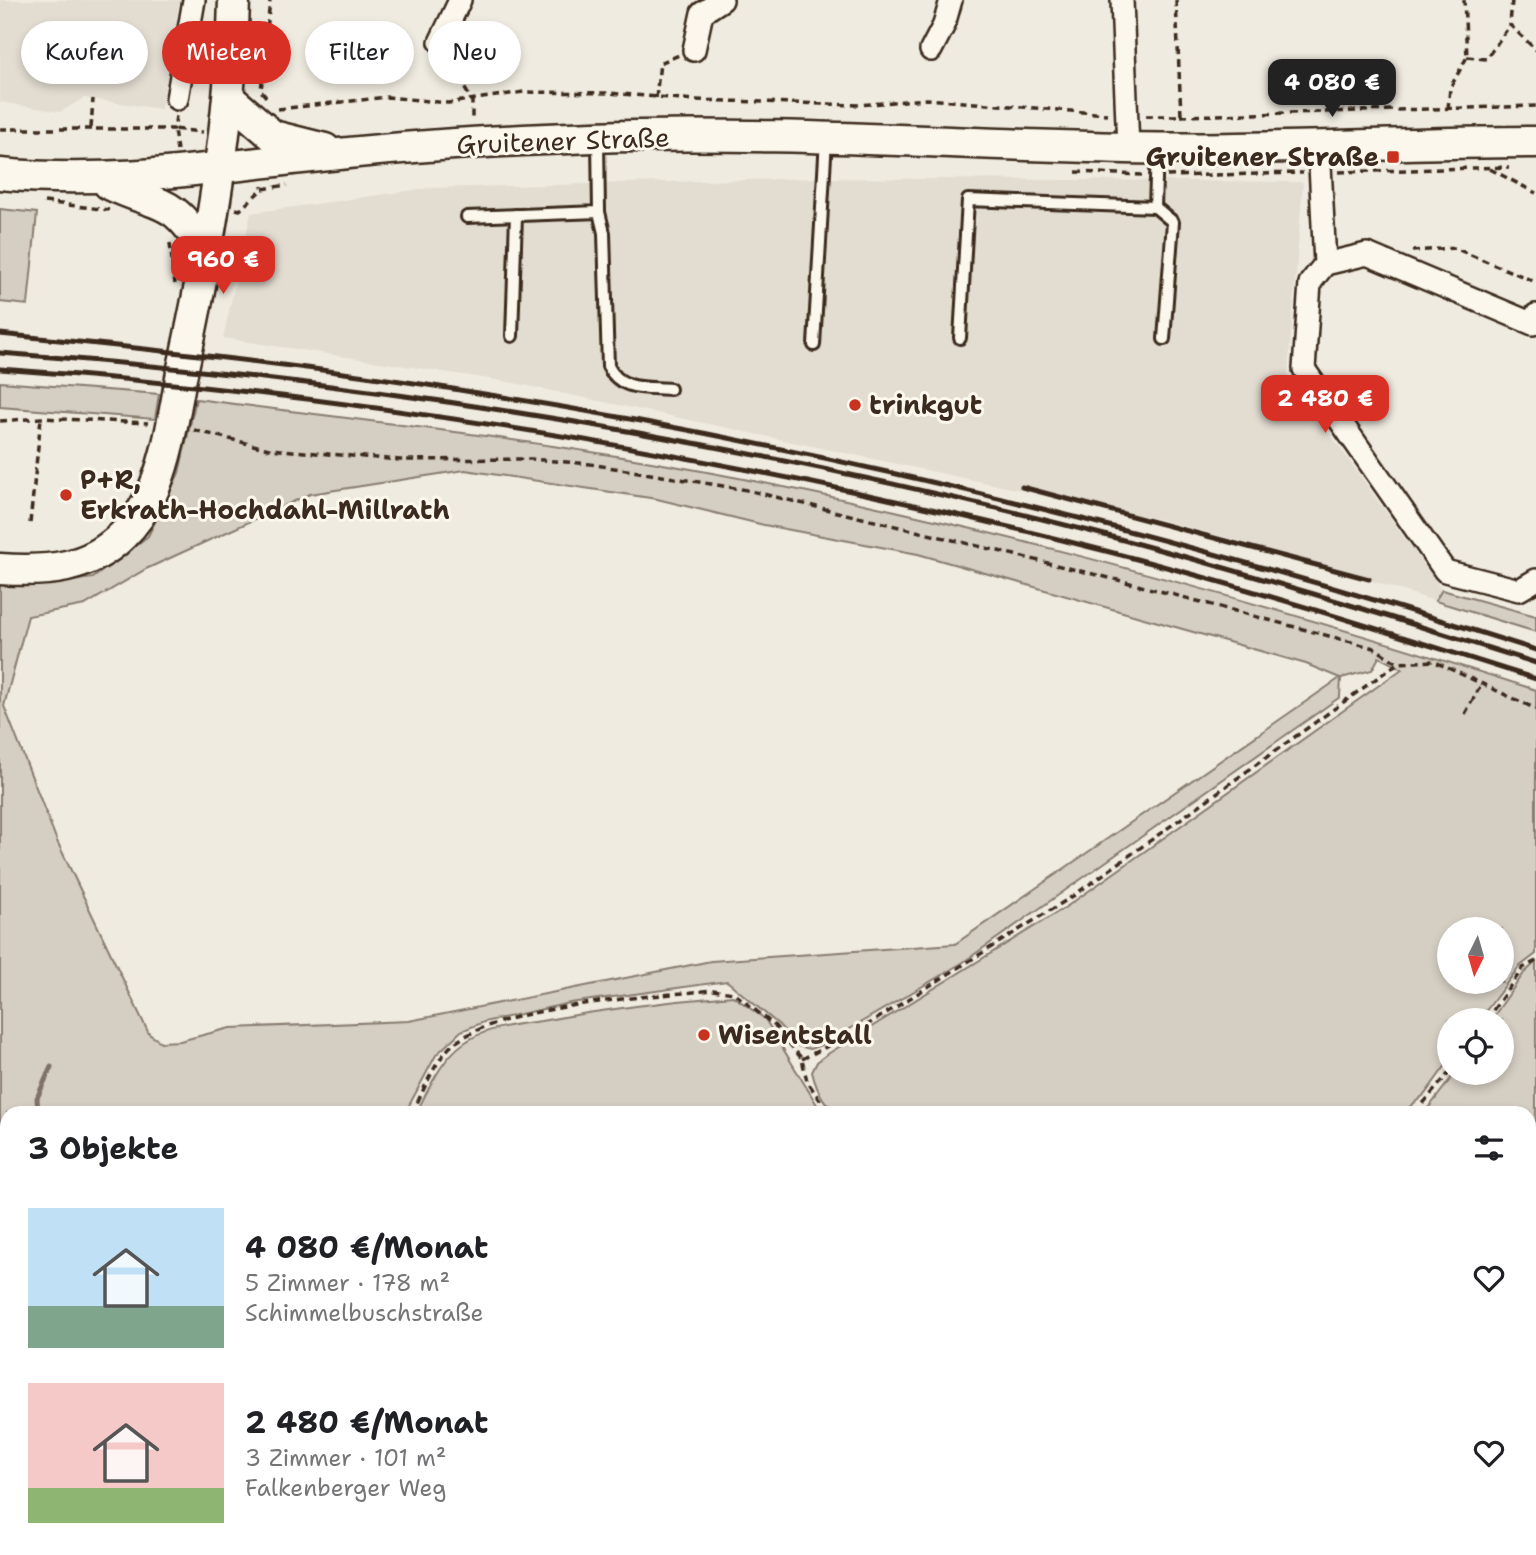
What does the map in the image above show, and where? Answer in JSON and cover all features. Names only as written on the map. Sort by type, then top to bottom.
[{"type":"main road","points":[[0,569],[40,572],[69,568],[98,554],[123,535],[155,486],[171,425],[205,250],[229,98],[234,0]]},
{"type":"main road","points":[[229,98],[273,136],[336,154]]},
{"type":"main road","name":"Gruitener Straße","points":[[0,174],[99,179],[218,170],[336,154],[472,142],[598,137],[826,139],[1147,158],[1319,159],[1536,142]]},
{"type":"main road","points":[[99,179],[173,209],[185,219],[205,250]]},
{"type":"street","points":[[177,99],[194,0]]},
{"type":"street","points":[[450,21],[460,0]]},
{"type":"street","points":[[694,50],[702,13],[722,0]]},
{"type":"street","points":[[931,50],[944,25],[951,0]]},
{"type":"street","points":[[1122,0],[1128,115],[1147,158]]},
{"type":"street","points":[[1319,159],[1325,264]]},
{"type":"street","points":[[1536,315],[1533,324],[1367,254],[1325,264],[1310,283],[1304,369],[1445,571],[1519,590],[1536,580]]},
{"type":"lane","points":[[598,137],[599,212],[604,233],[608,366],[613,376],[623,384],[670,389]]},
{"type":"lane","points":[[814,345],[826,139]]},
{"type":"lane","points":[[1147,158],[1155,207]]},
{"type":"lane","points":[[960,338],[968,200],[1155,207],[1173,222],[1164,339]]},
{"type":"lane","points":[[467,217],[599,212]]},
{"type":"lane","points":[[512,336],[516,215]]},
{"type":"path","points":[[268,100],[261,91],[270,0]]},
{"type":"path","points":[[1176,0],[1181,116]]},
{"type":"path","points":[[1448,109],[1450,88],[1467,57],[1464,0]]},
{"type":"path","points":[[1467,57],[1486,59],[1510,25],[1512,0]]},
{"type":"path","points":[[1510,25],[1536,50]]},
{"type":"path","points":[[656,98],[660,63]]},
{"type":"path","points":[[463,84],[472,101]]},
{"type":"path","points":[[263,130],[275,109],[291,106],[388,97],[448,103],[524,92],[608,93],[656,98],[859,105],[927,99],[1128,115],[1181,116],[1536,106]]},
{"type":"path","points":[[91,128],[93,99]]},
{"type":"path","points":[[0,129],[174,129],[177,99]]},
{"type":"path","points":[[1073,172],[1147,158],[1319,159],[1512,167]]},
{"type":"path","points":[[1488,168],[1536,192]]},
{"type":"path","points":[[262,189],[288,185]]},
{"type":"path","points":[[40,202],[112,211]]},
{"type":"path","points":[[1404,251],[1454,248],[1536,282]]},
{"type":"path","points":[[30,523],[41,418]]},
{"type":"path","points":[[0,421],[41,418],[171,425],[269,449],[400,460],[531,459],[590,464],[747,490],[1126,582],[1374,648],[1398,663]]},
{"type":"path","points":[[802,1059],[856,1032],[1073,896],[1398,663],[1433,661],[1536,709]]},
{"type":"path","points":[[1465,713],[1481,685]]},
{"type":"path","points":[[1495,1008],[1523,968],[1536,961]]},
{"type":"path","points":[[416,1106],[440,1061],[463,1038],[480,1028],[568,1008],[713,990],[734,993],[775,1026],[802,1059],[807,1081],[824,1106]]},
{"type":"path","points":[[1421,1106],[1439,1085]]},
{"type":"shaded area","points":[[0,0],[180,0],[176,21],[162,21],[162,84],[165,84],[161,109],[84,98],[60,112],[0,102]]},
{"type":"shaded area","points":[[822,178],[1303,182],[1288,375],[1442,590],[1435,601],[1283,553],[1158,519],[509,382],[223,338],[251,213],[429,188]]},
{"type":"shaded area","points":[[0,209],[37,213],[28,305],[0,302]]},
{"type":"shaded area","points":[[0,382],[159,394],[155,419],[0,407]]},
{"type":"shaded area","points":[[196,399],[470,434],[634,459],[863,504],[1089,558],[1314,621],[1536,690],[1536,954],[1514,974],[1514,917],[1437,917],[1437,994],[1499,994],[1488,1008],[1437,1008],[1437,1078],[1425,1094],[1410,1106],[829,1106],[821,1095],[812,1072],[817,1062],[1066,907],[1402,669],[1379,657],[1372,670],[1341,678],[1340,697],[962,963],[824,1044],[810,1049],[798,1046],[779,1025],[727,981],[570,1003],[484,1022],[461,1031],[436,1055],[409,1106],[0,1106],[0,584],[28,586],[93,578],[148,536],[179,473]],"holes":[[[465,470],[657,499],[764,525],[918,554],[1306,664],[1340,678],[955,944],[711,961],[409,1021],[230,1028],[180,1041],[161,1042],[149,1034],[57,841],[4,706],[28,616],[85,605],[146,569],[310,494]]]},
{"type":"shaded area","points":[[1442,590],[1536,616],[1536,632],[1435,601]]},
{"type":"shaded area","points":[[1536,962],[1536,1106],[1430,1106],[1446,1085],[1514,1085],[1514,1008],[1499,1008],[1509,994],[1514,994],[1514,987]]},
{"type":"shaded area","points":[[733,996],[765,1019],[818,1106],[420,1106],[449,1057],[464,1043],[482,1033],[511,1026],[661,1003]]},
{"type":"waterway","points":[[38,1106],[37,1098],[51,1067]]},
{"type":"railway","points":[[0,334],[359,375],[612,416],[746,442],[1012,501],[1144,535],[1406,609],[1536,650]]},
{"type":"railway","points":[[0,353],[275,379],[412,397],[685,441],[820,468],[955,498],[1202,561],[1536,663]]},
{"type":"railway","points":[[0,369],[137,380],[410,412],[545,433],[814,483],[1082,545],[1196,575],[1536,679]]},
{"type":"railway","points":[[1022,487],[1369,579]]},
{"type":"place","name":"Gruitener Straße","points":[[1393,157]]},
{"type":"place","name":"trinkgut","points":[[855,405]]},
{"type":"place","name":"P+R, Erkrath-Hochdahl-Millrath","points":[[66,495]]},
{"type":"place","name":"Wisentstall","points":[[704,1035]]}]
